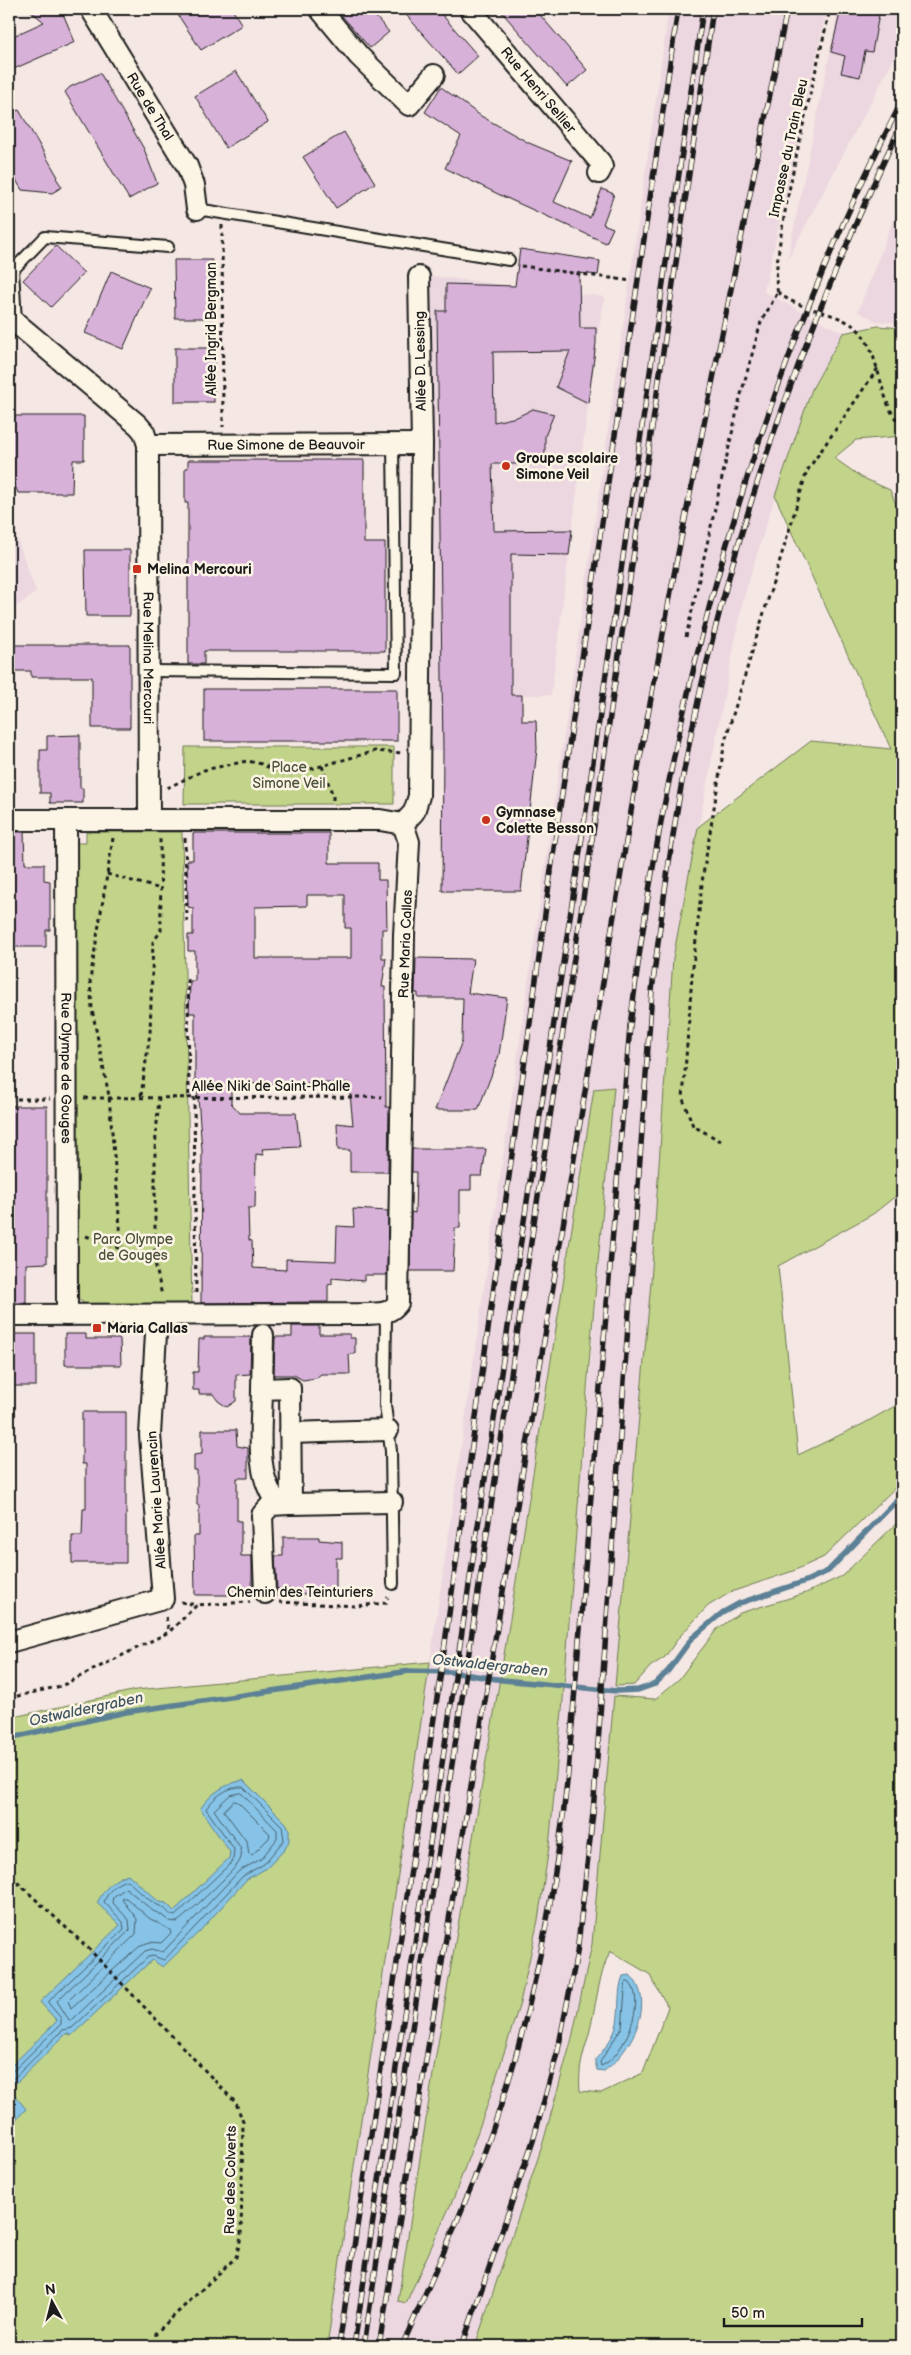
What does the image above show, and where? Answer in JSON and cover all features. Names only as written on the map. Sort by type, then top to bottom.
[{"type":"street","name":"Rue de Thal","points":[[91,9],[187,166],[194,185],[197,209]]},
{"type":"street","points":[[320,9],[360,56],[409,105],[434,76]]},
{"type":"street","name":"Rue Henri Sellier","points":[[470,9],[600,162],[602,167],[599,173]]},
{"type":"street","name":"Allée D. Lessing","points":[[403,824],[414,812],[419,796],[422,659],[422,444],[419,277]]},
{"type":"street","points":[[12,320],[138,426],[144,432],[148,445]]},
{"type":"street","name":"Rue Simone de Beauvoir","points":[[148,445],[422,444]]},
{"type":"street","name":"Rue Melina Mercouri","points":[[148,445],[148,789],[154,820]]},
{"type":"street","points":[[9,820],[380,820],[403,824]]},
{"type":"street","name":"Rue Olympe de Gouges","points":[[66,820],[67,1315]]},
{"type":"street","name":"Rue Maria Callas","points":[[386,1313],[393,1310],[398,1302],[400,1097],[404,934],[409,842],[403,824]]},
{"type":"street","points":[[9,1316],[386,1313]]},
{"type":"street","points":[[249,1314],[256,1335],[262,1389],[262,1449],[266,1485],[270,1495],[285,1504]]},
{"type":"street","name":"Allée Marie Laurencin","points":[[9,1642],[163,1599],[150,1435],[156,1334],[152,1315]]},
{"type":"street","points":[[262,1389],[290,1388],[290,1441],[285,1504]]},
{"type":"street","points":[[262,1449],[290,1441],[388,1430]]},
{"type":"street","points":[[267,1599],[262,1515],[271,1505],[392,1502]]},
{"type":"lane","points":[[197,209],[509,260]]},
{"type":"lane","points":[[12,320],[13,270],[45,237],[168,247]]},
{"type":"lane","points":[[149,671],[396,673],[393,444]]},
{"type":"lane","points":[[386,1313],[385,1405],[392,1502],[393,1584]]},
{"type":"path","name":"Impasse du Train Bleu","points":[[778,292],[775,278],[782,228],[830,9]]},
{"type":"path","name":"Allée Ingrid Bergman","points":[[222,213],[223,445]]},
{"type":"path","points":[[509,260],[519,266],[632,281]]},
{"type":"path","points":[[686,637],[740,398],[761,322],[778,292],[788,299],[849,323],[859,331],[874,356],[881,384],[896,420],[902,424]]},
{"type":"path","points":[[721,1141],[693,1126],[683,1099],[692,976],[703,875],[725,741],[807,471],[878,368]]},
{"type":"path","points":[[148,789],[167,788],[204,770],[247,761],[262,764],[279,773],[293,774],[375,752],[419,754]]},
{"type":"path","points":[[322,766],[333,796],[334,820]]},
{"type":"path","points":[[116,820],[90,980],[92,1009],[109,1096],[122,1251]]},
{"type":"path","points":[[141,1096],[150,1034],[154,942],[161,930],[161,889],[154,820]]},
{"type":"path","points":[[184,820],[187,922]]},
{"type":"path","points":[[107,874],[161,889]]},
{"type":"path","points":[[188,979],[189,1097]]},
{"type":"path","name":"Allée Niki de Saint-Phalle","points":[[9,1099],[66,1099],[109,1096],[400,1097]]},
{"type":"path","points":[[152,1315],[163,1302],[155,1262],[155,1148],[159,1097]]},
{"type":"path","points":[[194,1097],[197,1314]]},
{"type":"path","points":[[67,1228],[122,1251],[155,1262]]},
{"type":"path","name":"Chemin des Teinturiers","points":[[9,1698],[61,1686],[169,1632],[198,1605],[267,1599],[356,1606],[386,1603],[393,1584]]},
{"type":"path","name":"Rue des Colverts","points":[[9,1884],[18,1884],[88,1948],[236,2103],[243,2122],[241,2237],[236,2257],[156,2333],[156,2346]]},
{"type":"shaded area","points":[[669,9],[827,9],[764,292],[843,333],[812,389],[775,496],[743,600],[673,958],[651,1282],[605,1820],[592,1944],[572,2038],[542,2146],[475,2346],[327,2346],[430,1662]],"holes":[[[613,1087],[563,1700],[549,1847],[538,1920],[520,2003],[486,2109],[454,2197],[410,2295],[398,2301],[435,2061],[509,1625],[594,1089]]]},
{"type":"shaded area","points":[[839,9],[902,9],[902,43],[787,261]]},
{"type":"shaded area","points":[[902,196],[902,324],[877,321],[858,312]]},
{"type":"shaded area","name":"Groupe scolaire Simone Veil","points":[[431,276],[605,297],[596,342],[551,695],[522,695],[522,721],[536,721],[537,750],[430,751]]},
{"type":"shaded area","points":[[9,516],[36,592],[9,612]]},
{"type":"green space","points":[[878,326],[902,328],[902,436],[856,440],[834,458],[861,477],[890,490],[902,519],[902,1191],[873,1214],[778,1266],[798,1455],[863,1424],[902,1402],[902,1481],[824,1557],[793,1571],[731,1592],[708,1606],[679,1637],[665,1657],[651,1666],[634,1685],[615,1686],[651,1282],[673,958],[698,827],[811,741],[891,749],[775,496],[812,389],[843,333]]},
{"type":"green space","name":"Place Simone Veil","points":[[185,747],[394,747],[394,804],[184,804]]},
{"type":"green space","name":"Parc Olympe de Gouges","points":[[86,832],[182,832],[192,1305],[88,1306],[75,1297],[73,843],[86,843]]},
{"type":"green space","points":[[614,1087],[590,1351],[563,1700],[549,1847],[538,1920],[520,2003],[486,2109],[454,2197],[406,2303],[398,2301],[435,2061],[509,1625],[594,1089]]},
{"type":"green space","points":[[902,1518],[902,2346],[475,2346],[542,2146],[572,2038],[592,1944],[614,1696],[655,1699],[679,1679],[717,1629],[740,1613],[806,1593],[842,1576]],"holes":[[[610,1951],[649,1974],[668,2007],[643,2073],[601,2093],[580,2091],[581,2062],[600,1982]]]},
{"type":"green space","points":[[430,1662],[327,2346],[9,2346],[9,1718],[136,1690]]},
{"type":"water","points":[[243,1780],[286,1823],[289,1829],[289,1841],[285,1849],[267,1868],[247,1879],[199,1932],[163,1967],[152,1960],[71,2036],[67,2033],[10,2089],[26,2109],[9,2127],[9,2068],[57,2021],[40,2002],[120,1925],[97,1903],[103,1893],[113,1882],[128,1874],[159,1902],[166,1903],[174,1911],[229,1858],[230,1852],[200,1809],[219,1790]]},
{"type":"water","points":[[630,1975],[638,1986],[641,1999],[641,2012],[637,2026],[631,2040],[614,2063],[604,2071],[597,2070],[595,2060],[608,2043],[616,2028],[620,1987],[623,1976]]},
{"type":"building","points":[[28,9],[61,9],[75,42],[9,71],[9,38],[44,22]]},
{"type":"building","points":[[174,9],[232,9],[242,25],[201,50]]},
{"type":"building","points":[[336,9],[369,9],[389,32],[370,48]]},
{"type":"building","points":[[401,9],[437,9],[478,56],[458,74]]},
{"type":"building","points":[[499,9],[535,9],[587,70],[567,87]]},
{"type":"building","points":[[841,9],[880,9],[872,52],[865,51],[860,77],[841,73],[845,56],[831,52]]},
{"type":"building","points":[[236,71],[268,122],[226,148],[195,96]]},
{"type":"building","points":[[100,73],[144,149],[157,183],[129,199],[65,92],[70,87]]},
{"type":"building","points":[[441,87],[481,116],[529,143],[572,161],[554,202],[590,218],[602,189],[614,194],[603,224],[613,228],[606,243],[445,168],[461,136],[425,112]]},
{"type":"building","points":[[19,110],[62,187],[52,193],[22,190],[9,168],[9,114]]},
{"type":"building","points":[[344,132],[375,183],[336,208],[303,157]]},
{"type":"building","points":[[56,246],[84,273],[51,307],[23,280]]},
{"type":"building","name":"Groupe scolaire Simone Veil","points":[[520,249],[600,261],[598,275],[579,273],[580,328],[596,328],[596,343],[588,403],[556,387],[570,351],[493,352],[494,422],[517,417],[533,409],[554,414],[545,436],[545,464],[492,464],[494,531],[572,530],[569,555],[511,554],[511,695],[522,695],[522,721],[536,721],[537,749],[521,891],[442,891],[443,750],[437,311],[446,311],[446,284],[515,286]]},
{"type":"building","points":[[174,260],[212,260],[213,318],[175,318]]},
{"type":"building","points":[[111,271],[150,288],[123,349],[85,333]]},
{"type":"building","points":[[175,348],[214,348],[214,402],[175,402]]},
{"type":"building","points":[[9,416],[84,416],[84,460],[73,460],[72,493],[18,493],[9,471]]},
{"type":"building","points":[[188,460],[364,460],[364,543],[385,543],[385,651],[204,651],[204,664],[188,664],[188,503],[185,503],[185,468],[188,468]]},
{"type":"building","points":[[85,550],[130,550],[130,616],[86,616]]},
{"type":"building","points":[[9,645],[130,645],[130,728],[92,728],[92,677],[31,677],[31,671],[9,671]]},
{"type":"building","points":[[204,689],[397,689],[397,741],[204,741]]},
{"type":"building","points":[[80,735],[80,788],[83,788],[83,803],[50,803],[50,793],[40,793],[40,750],[47,750],[47,736]]},
{"type":"building","points":[[9,832],[24,832],[25,864],[44,864],[44,880],[50,881],[50,930],[46,930],[46,947],[9,947]]},
{"type":"building","points":[[193,833],[329,833],[329,863],[378,863],[378,880],[386,880],[387,929],[382,929],[382,958],[386,958],[382,987],[385,987],[386,1107],[389,1107],[388,1172],[350,1172],[350,1150],[338,1150],[337,1123],[353,1125],[349,1083],[231,1084],[231,1103],[240,1113],[296,1113],[300,1147],[262,1149],[264,1155],[256,1154],[255,1208],[248,1208],[249,1240],[252,1241],[253,1268],[286,1270],[286,1259],[336,1261],[337,1226],[354,1227],[353,1209],[388,1211],[387,1275],[364,1275],[364,1281],[332,1278],[332,1284],[328,1285],[328,1302],[201,1303],[202,1150],[197,1084],[195,1084],[195,1013],[189,1013],[190,981],[195,981],[195,951],[188,951],[188,935],[193,935],[193,908],[188,907],[187,860],[193,860]],"holes":[[[307,895],[345,895],[345,928],[351,928],[351,958],[255,958],[255,907],[307,906]]]},
{"type":"building","points":[[416,958],[473,959],[468,993],[507,998],[499,1055],[478,1110],[435,1110],[462,1041],[463,998],[418,998],[418,993],[415,993]]},
{"type":"building","points":[[9,1106],[47,1106],[47,1263],[26,1264],[26,1303],[9,1303]]},
{"type":"building","points":[[412,1149],[486,1149],[482,1176],[471,1176],[471,1190],[460,1190],[460,1228],[455,1228],[453,1271],[410,1271],[411,1212],[415,1213],[416,1172],[412,1172]]},
{"type":"building","points":[[292,1326],[319,1326],[319,1334],[350,1334],[350,1338],[355,1338],[355,1354],[349,1354],[350,1374],[321,1374],[316,1378],[303,1380],[294,1375],[274,1375],[275,1337],[292,1337]]},
{"type":"building","points":[[9,1334],[36,1334],[36,1386],[9,1386]]},
{"type":"building","points":[[65,1334],[86,1334],[86,1339],[120,1339],[121,1365],[65,1365]]},
{"type":"building","points":[[204,1337],[251,1337],[250,1374],[236,1375],[236,1401],[227,1407],[218,1401],[213,1394],[199,1394],[199,1390],[193,1390],[193,1372],[198,1372],[199,1339],[204,1339]]},
{"type":"building","points":[[82,1412],[126,1412],[126,1563],[72,1563],[72,1536],[82,1536],[83,1509],[86,1509],[86,1464],[82,1464]]},
{"type":"building","points":[[202,1430],[236,1430],[237,1446],[248,1448],[248,1478],[237,1478],[237,1521],[241,1521],[241,1556],[252,1556],[252,1595],[195,1595],[194,1536],[199,1536],[199,1505],[197,1505],[197,1470],[194,1470],[194,1455],[202,1454]]},
{"type":"building","points":[[283,1537],[319,1537],[319,1540],[342,1542],[342,1558],[336,1558],[336,1589],[334,1588],[334,1594],[290,1594],[290,1589],[277,1589],[275,1556],[283,1556]]},
{"type":"waterway","name":"Ostwaldergraben","points":[[9,1738],[126,1712],[410,1671],[450,1672],[503,1680],[617,1691],[638,1690],[655,1684],[668,1671],[692,1638],[722,1613],[740,1603],[806,1581],[828,1571],[902,1495]]},
{"type":"railway","points":[[339,2346],[442,1665],[555,841],[678,9]]},
{"type":"railway","points":[[354,2346],[584,824],[703,9]]},
{"type":"railway","points":[[364,2346],[594,826],[713,9]]},
{"type":"railway","points":[[379,2346],[639,763],[676,564],[787,9]]},
{"type":"railway","points":[[402,2346],[467,2197],[501,2105],[525,2023],[551,1899],[568,1773],[630,1026],[647,906],[668,787],[694,668],[725,551],[761,435],[802,322],[849,210],[902,101]]},
{"type":"railway","points":[[462,2346],[533,2141],[558,2050],[577,1953],[593,1813],[652,991],[675,821],[685,765],[702,682],[723,599],[746,518],[773,437],[801,357],[833,278],[866,200],[902,123]]},
{"type":"place","name":"Groupe scolaire Simone Veil","points":[[506,466]]},
{"type":"place","name":"Melina Mercouri","points":[[137,569]]},
{"type":"place","name":"Gymnase Colette Besson","points":[[486,820]]},
{"type":"place","name":"Maria Callas","points":[[97,1328]]}]
